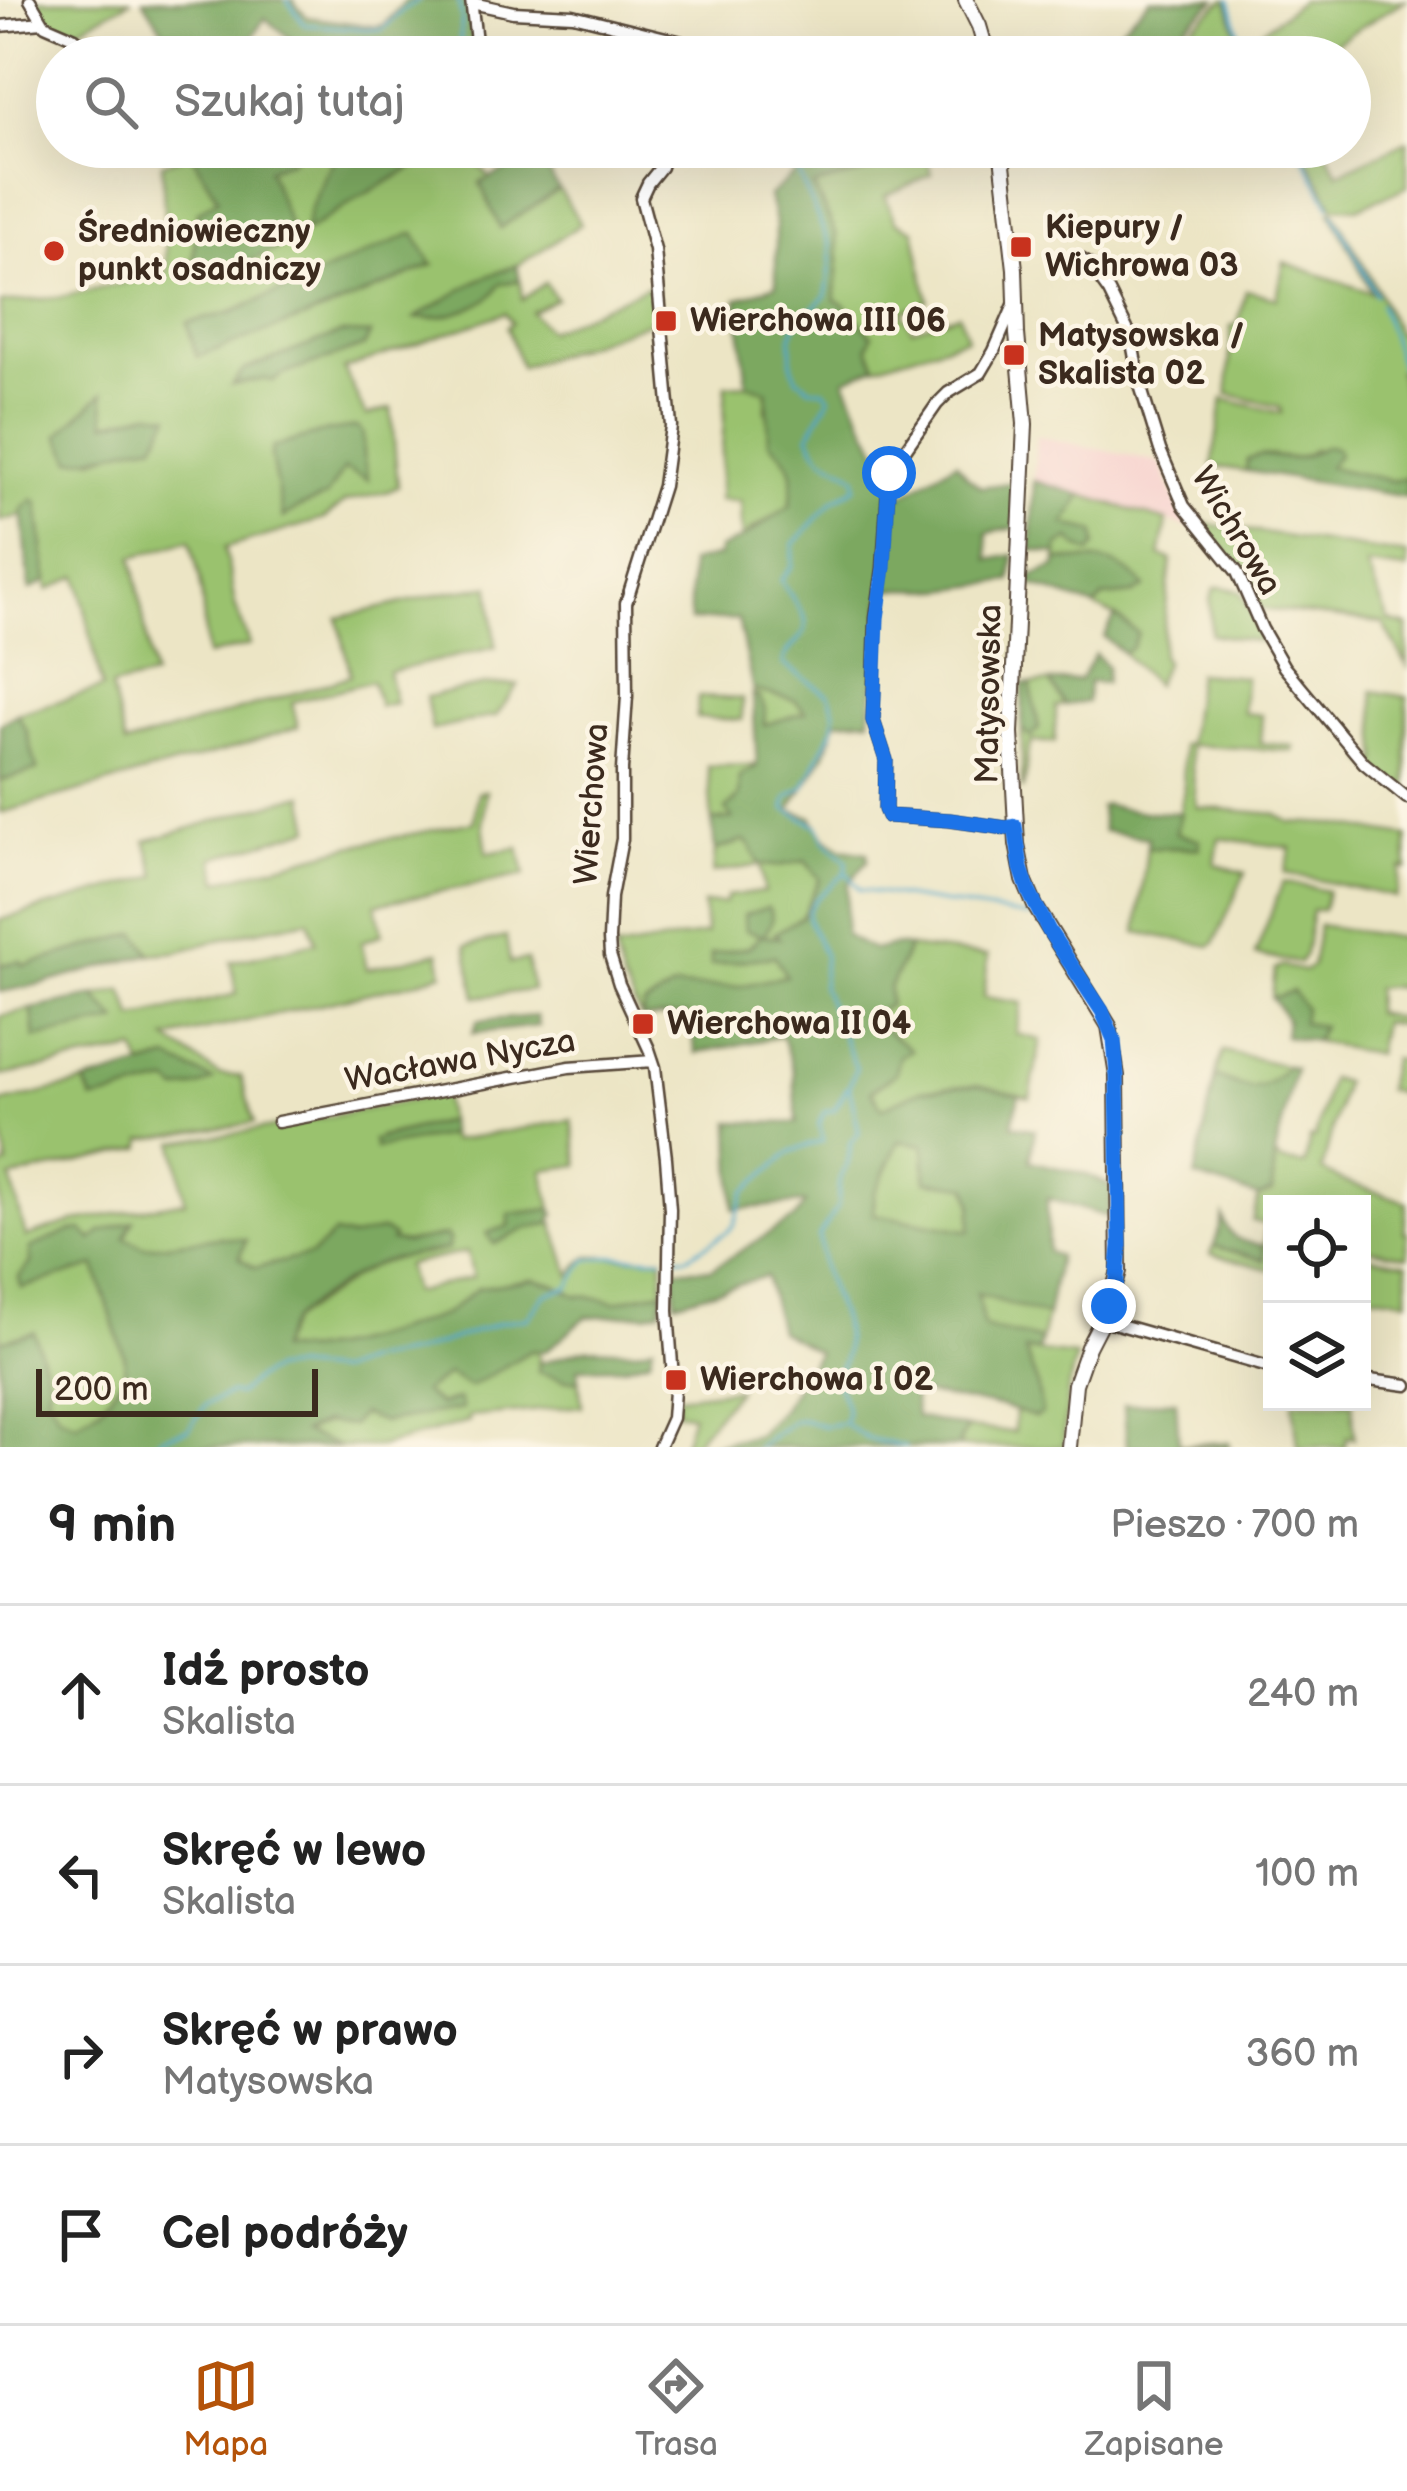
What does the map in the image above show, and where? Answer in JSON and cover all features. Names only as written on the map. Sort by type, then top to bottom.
[{"type":"street","points":[[30,0],[42,22]]},
{"type":"street","points":[[966,0],[980,36]]},
{"type":"street","points":[[475,36],[471,1],[513,12],[573,15],[658,36]]},
{"type":"street","points":[[0,26],[42,22],[71,36]]},
{"type":"street","name":"Wierchowa","points":[[659,1447],[672,1418],[674,1391],[668,1311],[670,1209],[653,1061],[619,984],[609,939],[622,838],[626,603],[663,485],[671,426],[655,250],[641,198],[660,168]]},
{"type":"street","name":"Matysowska","points":[[1003,168],[1015,269],[1025,431],[1011,720],[1015,826],[1029,892],[1102,1011],[1114,1040],[1117,1076],[1120,1246],[1116,1289],[1076,1384],[1069,1447]]},
{"type":"street","name":"Wichrowa","points":[[1079,258],[1109,292],[1131,337],[1160,450],[1184,506],[1237,572],[1284,667],[1364,763],[1407,798]]},
{"type":"street","points":[[1015,826],[888,816],[886,760],[873,720],[889,473],[937,404],[981,373],[1016,302]]},
{"type":"street","name":"Wacława Nycza","points":[[278,1122],[569,1067],[653,1061]]},
{"type":"street","points":[[1103,1320],[1263,1365]]},
{"type":"street","points":[[1371,1380],[1407,1384]]},
{"type":"shaded area","points":[[1036,436],[1160,462],[1179,509],[1194,529],[1034,481]]},
{"type":"green space","points":[[33,0],[132,0],[76,30],[52,26]]},
{"type":"green space","points":[[143,0],[294,0],[307,17],[376,27],[384,25],[406,0],[466,0],[472,36],[287,36],[265,18],[253,36],[167,36]]},
{"type":"green space","points":[[1150,0],[1216,0],[1174,36],[1113,36]]},
{"type":"green space","points":[[1224,0],[1227,0],[1238,36],[1181,36]]},
{"type":"green space","points":[[1301,0],[1405,0],[1346,36],[1255,36]]},
{"type":"green space","points":[[1407,141],[1407,187],[1357,208],[1334,207],[1313,168],[1335,168],[1338,173],[1371,168],[1371,158]]},
{"type":"green space","points":[[162,168],[200,168],[218,199],[197,213],[193,272],[268,168],[329,168],[310,210],[306,232],[413,168],[482,168],[490,178],[481,182],[501,227],[559,189],[581,224],[517,266],[478,280],[500,284],[520,280],[522,300],[545,283],[556,299],[531,312],[548,331],[655,283],[658,319],[521,367],[507,327],[512,323],[505,313],[344,369],[366,416],[391,408],[398,486],[345,502],[324,519],[225,548],[235,605],[250,645],[207,656],[200,578],[190,540],[133,557],[153,677],[111,687],[125,745],[351,676],[338,618],[490,586],[496,647],[388,672],[395,703],[379,706],[372,681],[292,702],[298,727],[0,813],[0,781],[37,769],[17,714],[102,688],[78,576],[48,590],[38,504],[23,510],[23,515],[0,521],[0,303],[62,297],[167,273]],"holes":[[[371,253],[432,265],[197,356],[188,323],[232,312]],[[369,334],[364,346],[273,381],[265,379]],[[102,394],[106,423],[150,412],[169,415],[155,443],[93,459]]]},
{"type":"green space","points":[[200,168],[271,168],[295,240],[235,268],[193,272],[197,213],[218,198]]},
{"type":"green space","points":[[329,168],[412,168],[304,233]]},
{"type":"green space","points":[[511,168],[545,168],[559,189],[500,228],[480,183]]},
{"type":"green space","points":[[795,168],[872,168],[813,186],[836,233],[835,300],[872,335],[868,347],[876,366],[845,379],[901,496],[956,462],[981,487],[1017,482],[1015,528],[987,533],[989,560],[1014,555],[1011,581],[943,590],[884,589],[870,719],[836,721],[825,754],[790,810],[812,817],[824,837],[842,849],[867,853],[868,860],[848,884],[845,935],[873,950],[909,947],[889,988],[889,1005],[876,1013],[875,1022],[911,1050],[900,1056],[896,1073],[871,1091],[882,1108],[921,1090],[977,1085],[1019,1095],[1012,1125],[1035,1130],[1030,1161],[1085,1174],[1113,1187],[1108,1217],[1047,1198],[1048,1252],[1058,1256],[1047,1316],[977,1294],[985,1328],[1041,1340],[1038,1351],[1025,1351],[1042,1413],[1035,1417],[913,1392],[916,1417],[967,1428],[961,1447],[699,1447],[757,1435],[782,1408],[818,1352],[779,1331],[766,1276],[675,1302],[675,1269],[711,1269],[795,1218],[805,1203],[734,1209],[731,1122],[797,1123],[794,1073],[782,1036],[696,1053],[688,1015],[642,1019],[644,1006],[674,988],[740,986],[786,976],[775,956],[711,965],[711,954],[749,947],[761,935],[745,930],[744,915],[768,907],[772,922],[763,935],[779,938],[775,933],[802,917],[820,879],[805,861],[760,865],[744,841],[715,850],[712,821],[732,819],[726,809],[739,797],[740,776],[757,766],[753,695],[765,709],[764,725],[806,712],[795,700],[753,690],[738,619],[690,621],[690,563],[719,556],[719,549],[790,506],[791,470],[769,442],[767,391],[747,384],[737,299],[776,285],[776,226],[769,196]],"holes":[[[899,1141],[924,1145],[926,1181],[968,1186],[973,1204],[970,1231],[873,1214],[875,1193]]]},
{"type":"green space","points":[[930,168],[932,174],[885,196],[896,221],[914,230],[928,300],[901,312],[912,329],[959,314],[967,338],[876,366],[835,301],[836,233],[813,185],[873,170]]},
{"type":"green space","points":[[1334,211],[1397,333],[1407,333],[1407,373],[1398,371],[1407,406],[1407,477],[1393,481],[1326,467],[1314,449],[1297,457],[1247,460],[1246,471],[1212,466],[1223,399],[1281,413],[1280,407],[1228,394],[1231,326],[1238,324],[1246,290],[1277,298],[1284,262],[1372,293]]},
{"type":"green space","points":[[414,233],[432,265],[340,305],[197,357],[187,323],[233,312]]},
{"type":"green space","points":[[517,265],[520,280],[500,284],[475,306],[415,318],[478,280]]},
{"type":"green space","points":[[341,333],[370,334],[364,346],[273,381],[232,385],[244,370]]},
{"type":"green space","points":[[726,385],[767,390],[766,411],[795,478],[790,506],[742,541],[740,501],[719,500]]},
{"type":"green space","points":[[103,393],[106,423],[150,412],[170,415],[155,443],[72,460],[59,435]]},
{"type":"green space","points":[[357,427],[363,433],[368,480],[344,469],[326,497],[283,518],[273,447]]},
{"type":"green space","points":[[1328,446],[1337,449],[1338,455],[1328,467],[1393,481],[1407,477],[1407,497],[1246,471],[1247,460],[1255,457],[1298,458]]},
{"type":"green space","points":[[1034,481],[1082,495],[1065,524],[1095,532],[1096,545],[1090,553],[1070,539],[1058,546],[1058,554],[1031,550]]},
{"type":"green space","points":[[1082,495],[1167,521],[1160,556],[1171,560],[1161,656],[1165,661],[1155,685],[1123,653],[1138,633],[1095,607],[1103,597],[1133,594],[1098,560],[1057,560],[1058,546],[1071,538],[1064,525]]},
{"type":"green space","points":[[33,499],[38,504],[47,581],[30,590],[22,510]]},
{"type":"green space","points":[[1199,521],[1407,555],[1407,570],[1366,565],[1389,621],[1407,626],[1407,666],[1383,623],[1256,608],[1243,572]]},
{"type":"green space","points":[[1057,560],[1115,564],[1145,587],[1133,594],[1103,597],[1095,607],[1030,584],[1031,577],[1057,566]]},
{"type":"green space","points":[[1215,588],[1240,591],[1267,643],[1211,634],[1210,599]]},
{"type":"green space","points":[[1115,616],[1138,633],[1131,649],[1123,653],[1104,637]]},
{"type":"green space","points":[[1095,654],[1107,667],[1105,683],[1088,682],[1087,702],[1065,705],[1050,682],[1080,680]]},
{"type":"green space","points":[[1197,673],[1245,677],[1243,713],[1262,715],[1260,743],[1294,746],[1293,751],[1189,745],[1197,807],[1276,814],[1290,822],[1407,836],[1407,869],[1401,868],[1396,897],[1285,873],[1291,848],[1219,838],[1215,864],[1245,873],[1215,943],[1210,946],[1137,932],[1147,848],[1198,848],[1176,834],[1184,790],[1182,745],[1188,744]]},
{"type":"green space","points":[[1050,682],[1065,705],[1056,707],[1055,742],[1032,742],[1022,790],[1022,728],[1031,737],[1039,728],[1030,684]]},
{"type":"green space","points":[[1023,684],[1030,684],[1039,728],[1031,738],[1022,728]]},
{"type":"green space","points":[[485,685],[518,685],[496,716],[432,730],[426,697]]},
{"type":"green space","points":[[753,690],[795,700],[806,713],[763,725],[760,698]]},
{"type":"green space","points":[[1373,691],[1407,697],[1407,792],[1366,762],[1379,761]]},
{"type":"green space","points":[[698,697],[742,699],[742,720],[697,718]]},
{"type":"green space","points":[[17,714],[27,731],[37,770],[0,781],[0,724]]},
{"type":"green space","points":[[759,765],[739,797],[733,819],[712,821],[708,766]]},
{"type":"green space","points":[[486,791],[487,853],[519,848],[525,875],[376,904],[382,934],[361,942],[367,969],[439,952],[443,973],[167,1039],[219,1075],[241,1076],[254,1123],[143,1140],[142,1148],[11,1178],[26,1237],[72,1222],[185,1201],[175,1142],[444,1094],[447,1121],[379,1137],[375,1148],[449,1135],[451,1141],[572,1120],[579,1165],[543,1170],[552,1209],[510,1214],[509,1226],[488,1233],[494,1244],[528,1228],[553,1223],[571,1276],[589,1256],[662,1258],[663,1290],[615,1302],[577,1296],[532,1279],[478,1288],[446,1314],[383,1335],[332,1348],[277,1350],[292,1320],[357,1275],[409,1254],[424,1255],[444,1236],[405,1243],[390,1241],[383,1230],[351,1238],[334,1234],[311,1255],[255,1268],[239,1258],[246,1241],[220,1237],[145,1247],[125,1238],[132,1223],[31,1264],[19,1277],[22,1288],[95,1265],[125,1358],[124,1375],[101,1407],[76,1423],[59,1415],[47,1395],[34,1333],[0,1341],[0,1168],[8,1165],[0,1103],[85,1083],[93,1100],[169,1083],[169,1059],[142,1066],[136,1050],[0,1076],[0,1016],[32,1009],[35,1038],[117,1021],[94,996],[123,990],[134,1018],[237,994],[231,962],[316,942],[309,920],[176,952],[151,954],[136,933],[22,966],[20,961],[0,965],[0,920],[157,876],[146,841],[284,800],[304,795],[311,828],[214,858],[219,881],[350,846],[474,822],[478,792]],"holes":[[[467,1252],[473,1277],[413,1293],[406,1265]]]},
{"type":"green space","points":[[1100,807],[1181,813],[1176,833],[1200,840],[1199,848],[1147,848],[1148,838],[1103,831]]},
{"type":"green space","points":[[744,841],[777,866],[805,861],[820,878],[802,917],[776,933],[781,938],[767,938],[787,976],[740,986],[674,988],[644,1006],[642,1019],[623,982],[614,948],[706,934],[703,904],[764,892],[760,865],[713,873],[715,850]]},
{"type":"green space","points":[[1283,882],[1327,891],[1323,910],[1312,910],[1305,954],[1299,963],[1255,955]]},
{"type":"green space","points":[[1319,925],[1407,939],[1407,989],[1375,988],[1374,1013],[1407,1020],[1407,1026],[1382,1022],[1376,1055],[1315,1041],[1321,1026],[1302,1023],[1293,992],[1272,998],[1275,969],[1304,971],[1312,966]]},
{"type":"green space","points":[[137,933],[151,954],[0,992],[0,965],[21,961],[23,966]]},
{"type":"green space","points":[[506,937],[510,963],[527,960],[532,990],[476,997],[466,946]]},
{"type":"green space","points":[[909,947],[988,956],[984,997],[1022,1003],[1016,1034],[1041,1040],[1030,1098],[954,1087],[882,1108],[871,1092],[896,1073],[874,1022],[876,1012],[889,1004],[889,988]]},
{"type":"green space","points":[[1293,991],[1304,1008],[1302,1023],[1322,1026],[1315,1041],[1284,1036],[1286,1019],[1272,998]]},
{"type":"green space","points":[[94,996],[118,1021],[35,1038],[32,1009]]},
{"type":"green space","points":[[536,1016],[538,1026],[473,1033],[478,1021]]},
{"type":"green space","points":[[1223,1051],[1287,1066],[1270,1082],[1246,1087],[1215,1076]]},
{"type":"green space","points":[[169,1059],[213,1080],[178,1091],[169,1083],[93,1100],[85,1083]]},
{"type":"green space","points":[[1392,1059],[1407,1061],[1407,1095],[1386,1090]]},
{"type":"green space","points":[[1287,1066],[1295,1068],[1275,1155],[1272,1191],[1259,1197],[1195,1177],[1215,1076],[1254,1088],[1270,1082]]},
{"type":"green space","points":[[1330,1078],[1344,1082],[1322,1170],[1407,1202],[1407,1256],[1371,1250],[1371,1195],[1264,1195],[1272,1192],[1275,1155],[1280,1161],[1305,1165],[1310,1138],[1315,1138]]},
{"type":"green space","points":[[447,1121],[449,1135],[375,1148],[373,1140]]},
{"type":"green space","points":[[899,1141],[924,1145],[968,1186],[973,1204],[970,1231],[873,1214],[875,1193]]},
{"type":"green space","points":[[1263,1195],[1263,1224],[1252,1221]]},
{"type":"green space","points":[[552,1209],[553,1223],[528,1228],[494,1244],[487,1233],[509,1226],[509,1214]]},
{"type":"green space","points":[[1223,1217],[1237,1238],[1263,1245],[1263,1259],[1214,1246]]},
{"type":"green space","points":[[133,1221],[125,1238],[145,1247],[220,1237],[246,1240],[239,1258],[255,1268],[311,1255],[334,1234],[351,1238],[383,1230],[393,1237],[391,1241],[405,1243],[449,1239],[448,1249],[383,1262],[338,1286],[295,1317],[278,1350],[332,1348],[383,1335],[446,1314],[478,1288],[533,1279],[577,1296],[615,1302],[663,1290],[661,1310],[586,1317],[546,1351],[530,1351],[470,1387],[448,1374],[423,1392],[439,1405],[458,1399],[462,1409],[383,1422],[361,1414],[351,1426],[325,1422],[303,1432],[340,1447],[0,1447],[0,1341],[34,1332],[49,1381],[47,1395],[59,1415],[76,1423],[101,1407],[124,1375],[125,1358],[95,1266],[21,1288],[19,1277],[31,1263],[30,1248],[70,1231],[82,1230],[92,1240]]},
{"type":"green space","points":[[1214,1246],[1263,1260],[1263,1268],[1211,1254]]},
{"type":"green space","points":[[1371,1257],[1407,1263],[1407,1300],[1371,1294]]},
{"type":"green space","points":[[977,1292],[1047,1316],[1041,1340],[985,1328]]},
{"type":"green space","points":[[653,1345],[650,1359],[622,1367],[578,1368],[579,1380],[538,1372],[539,1363],[586,1349],[636,1350]]},
{"type":"green space","points":[[1024,1350],[1076,1356],[1063,1447],[961,1447],[967,1428],[1014,1432],[1015,1410],[1035,1417],[1037,1384]]},
{"type":"green space","points":[[530,1351],[539,1351],[539,1372],[579,1380],[582,1406],[469,1417],[469,1422],[378,1447],[340,1447],[301,1433],[352,1417],[439,1405],[423,1392],[448,1374],[470,1387]]},
{"type":"green space","points":[[738,1389],[690,1447],[682,1447],[692,1415],[677,1412],[677,1396]]},
{"type":"green space","points":[[1176,1400],[1179,1445],[1229,1442],[1230,1447],[1127,1447],[1124,1405]]},
{"type":"green space","points":[[1294,1411],[1353,1411],[1354,1438],[1347,1437],[1345,1447],[1298,1447]]},
{"type":"waterway","points":[[287,0],[305,25],[382,30],[420,0]]},
{"type":"waterway","points":[[458,0],[460,36]]},
{"type":"waterway","points":[[1230,0],[1240,36]]},
{"type":"waterway","points":[[757,1447],[793,1421],[824,1426],[844,1423],[845,1405],[835,1376],[842,1364],[845,1339],[819,1236],[838,1206],[839,1181],[859,1132],[849,1086],[856,1068],[822,987],[824,956],[808,918],[815,900],[846,872],[847,862],[825,841],[818,826],[785,809],[787,798],[804,787],[834,726],[835,712],[829,695],[783,664],[806,622],[781,580],[792,567],[794,544],[833,501],[856,487],[856,477],[824,458],[809,435],[830,397],[797,378],[792,366],[795,325],[826,296],[831,262],[830,245],[799,168]]},
{"type":"waterway","points":[[1309,168],[1330,206]]},
{"type":"waterway","points":[[1333,212],[1376,295]]},
{"type":"waterway","points":[[1380,304],[1407,384]]},
{"type":"waterway","points":[[846,872],[860,890],[1030,917]]},
{"type":"waterway","points":[[677,1257],[687,1257],[727,1232],[745,1192],[792,1151],[823,1141],[819,1123],[847,1088]]},
{"type":"waterway","points":[[152,1447],[162,1437],[189,1429],[205,1405],[230,1393],[238,1395],[272,1370],[337,1372],[413,1353],[527,1318],[545,1294],[569,1287],[586,1260],[662,1258]]},
{"type":"waterway","points":[[846,1425],[866,1438],[905,1447]]},
{"type":"place","name":"Kiepury / Wichrowa 03","points":[[1021,247]]},
{"type":"place","name":"Średniowieczny punkt osadniczy","points":[[54,251]]},
{"type":"place","name":"Wierchowa III 06","points":[[666,321]]},
{"type":"place","name":"Matysowska / Skalista 02","points":[[1014,355]]},
{"type":"place","name":"Wierchowa II 04","points":[[643,1024]]},
{"type":"place","name":"Wierchowa I 02","points":[[676,1380]]},
{"type":"route","points":[[889,473],[873,720],[886,760],[885,809],[888,816],[1015,826],[1029,892],[1109,1026],[1117,1076],[1120,1246],[1116,1289],[1109,1306]]}]
